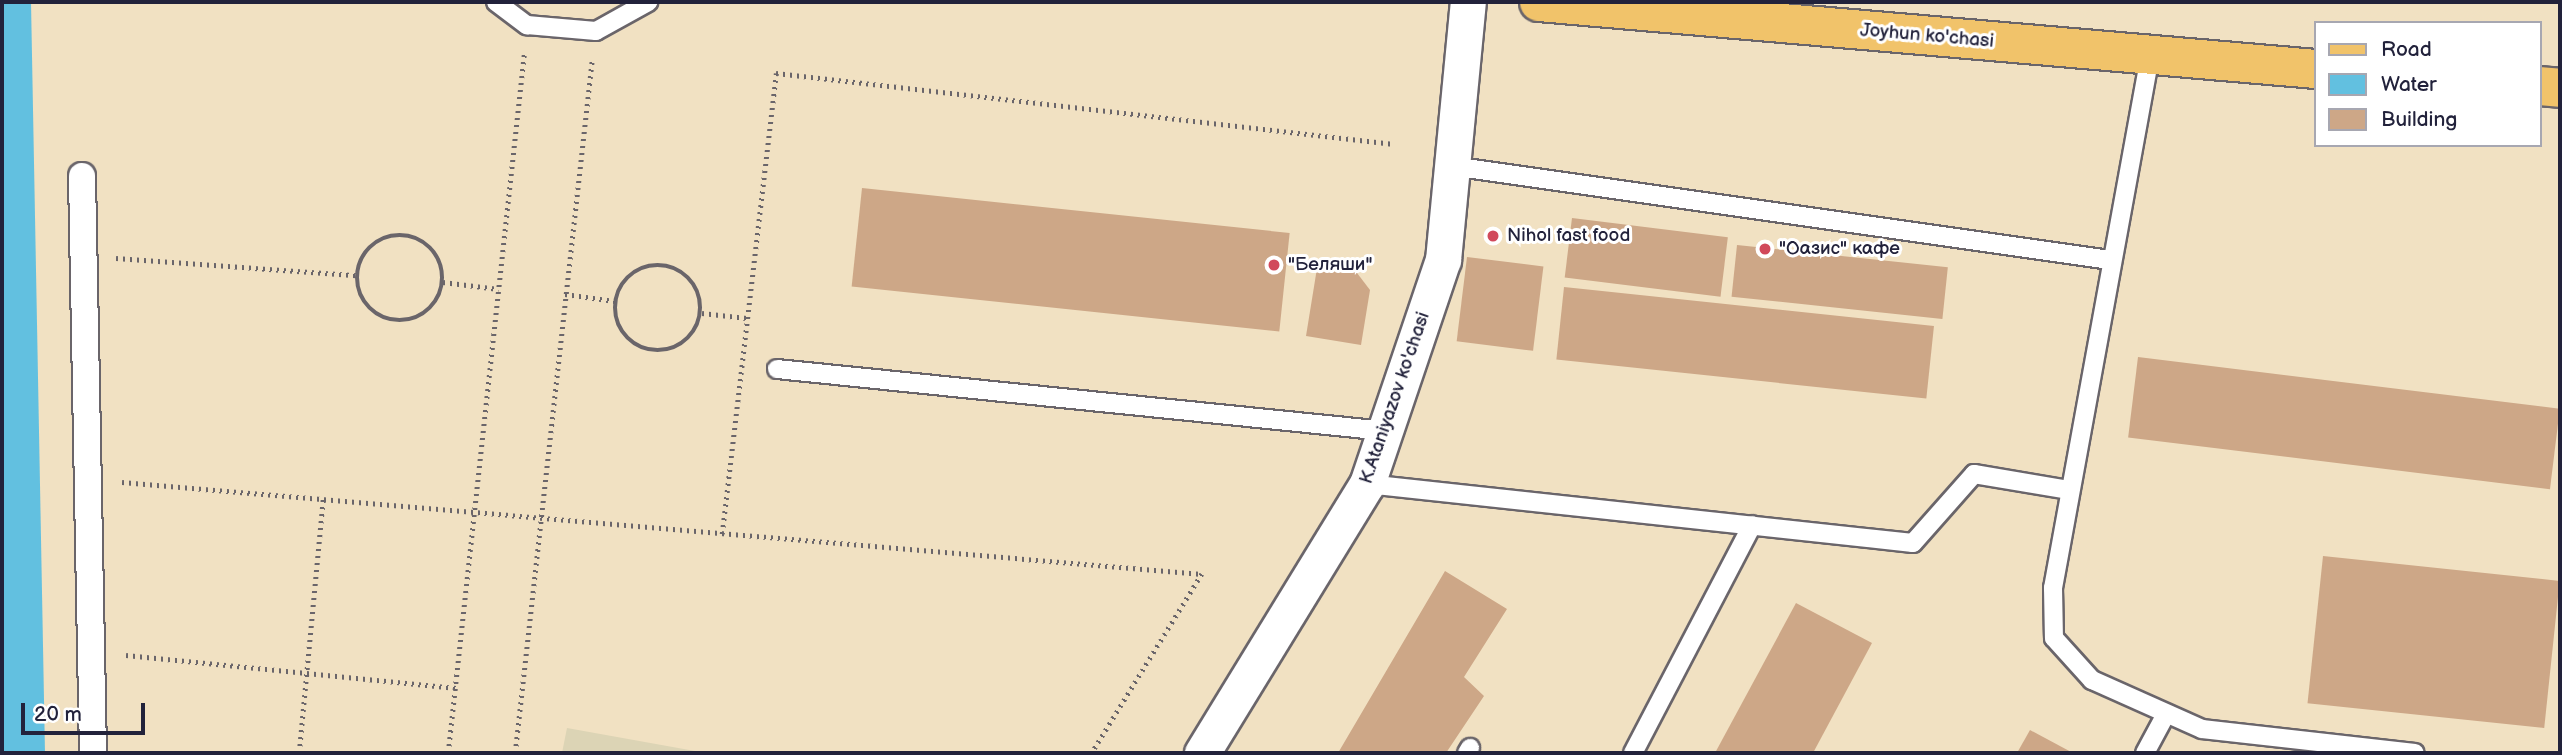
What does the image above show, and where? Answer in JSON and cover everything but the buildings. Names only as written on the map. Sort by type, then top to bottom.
[{"type":"main road","name":"Joyhun ko'chasi","points":[[1539,2],[2314,69]]},
{"type":"main road","points":[[2541,86],[2560,88]]},
{"type":"street","name":"K.Ataniyazov ko'chasi","points":[[1202,753],[1367,484],[1443,260],[1468,2]]},
{"type":"street","points":[[82,176],[93,753]]},
{"type":"lane","points":[[496,2],[527,25],[596,31],[648,2]]},
{"type":"lane","points":[[2150,56],[2110,260],[2053,588],[2054,638],[2092,680],[2202,729],[2415,753]]},
{"type":"lane","points":[[1452,166],[2110,260]]},
{"type":"lane","points":[[777,369],[1385,431]]},
{"type":"lane","points":[[1367,484],[1913,543],[1974,474],[2070,490]]},
{"type":"lane","points":[[1633,753],[1752,525]]},
{"type":"lane","points":[[2145,753],[2166,713]]},
{"type":"path","points":[[449,753],[527,25]]},
{"type":"path","points":[[515,753],[596,31]]},
{"type":"path","points":[[722,534],[776,73],[1394,144]]},
{"type":"path","points":[[398,234],[426,243],[443,268],[443,282],[432,308],[394,322],[369,309],[356,275],[371,246],[398,234]]},
{"type":"path","points":[[83,256],[356,275]]},
{"type":"path","points":[[672,266],[695,284],[702,313],[691,338],[652,351],[620,328],[615,301],[620,287],[642,267],[672,266]]},
{"type":"path","points":[[443,282],[499,289]]},
{"type":"path","points":[[565,294],[615,301]]},
{"type":"path","points":[[702,313],[747,318]]},
{"type":"path","points":[[88,480],[1202,575],[1093,753]]},
{"type":"path","points":[[299,753],[323,499]]},
{"type":"path","points":[[91,651],[456,688]]},
{"type":"shaded area","points":[[567,728],[706,753],[562,753]]},
{"type":"water","points":[[2,2],[31,2],[45,753],[2,753]]},
{"type":"place","name":"Nihol fast food","points":[[1493,236]]},
{"type":"place","name":"\"Оазис\" кафе","points":[[1765,249]]},
{"type":"place","name":"\"Беляши\"","points":[[1274,265]]}]
